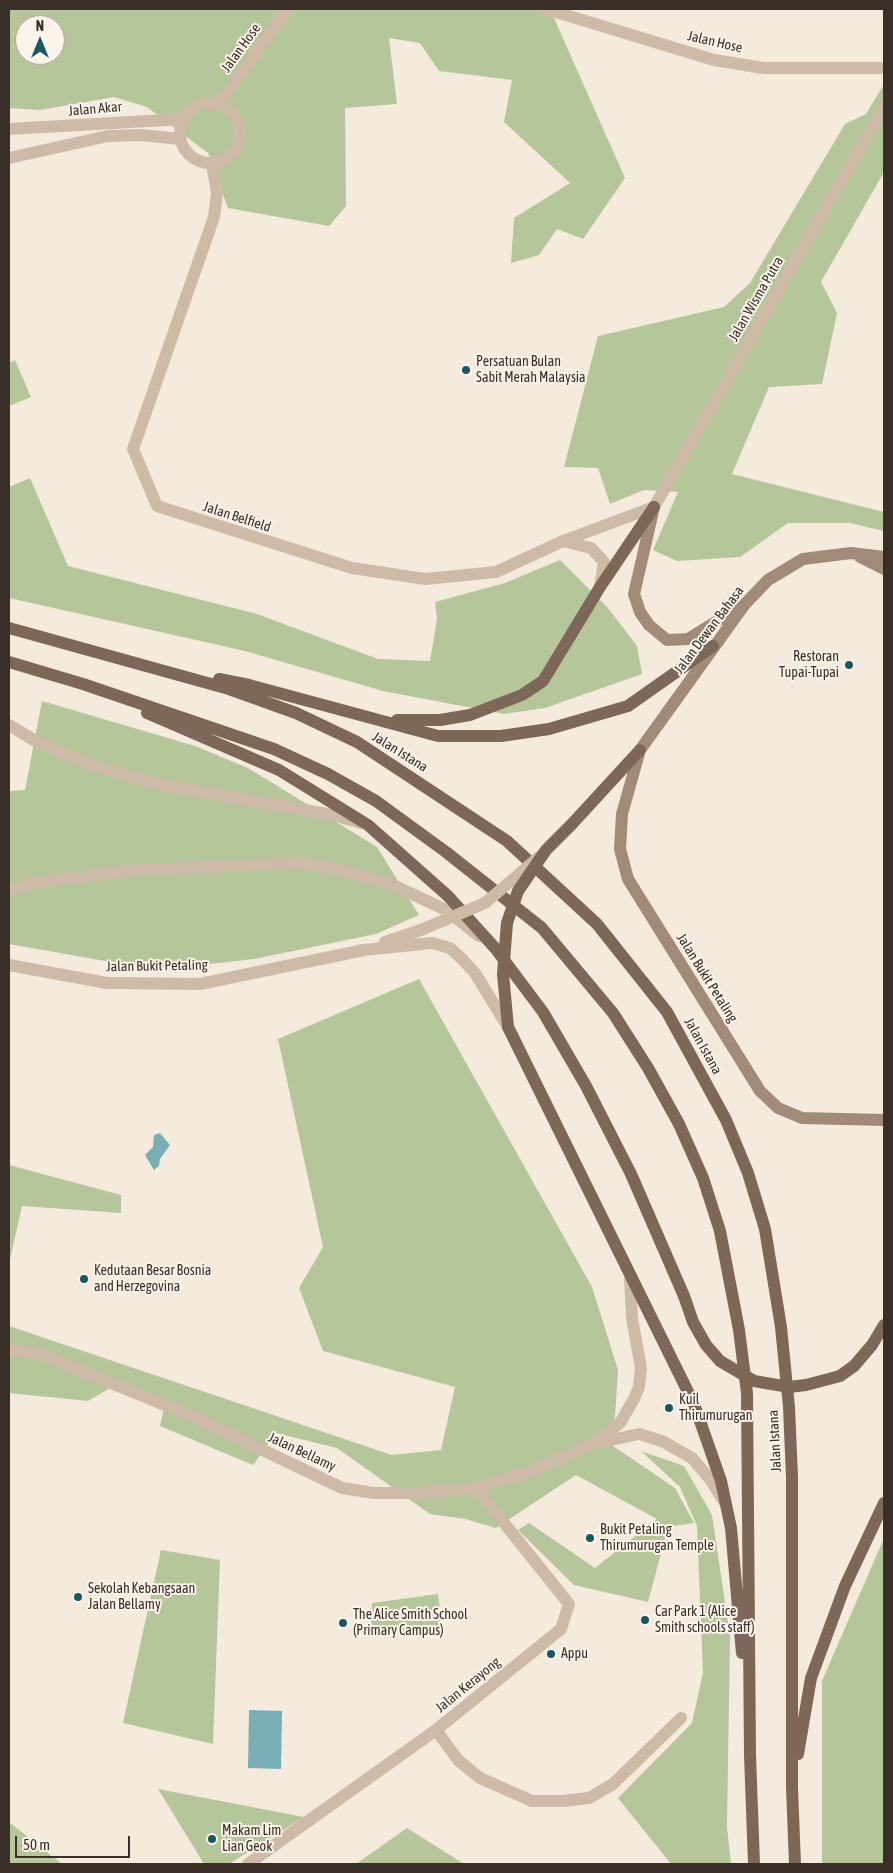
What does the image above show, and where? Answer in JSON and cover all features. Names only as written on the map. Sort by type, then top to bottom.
[{"type":"main road","points":[[380,720],[440,720],[470,715],[522,695],[543,680],[600,587],[654,507]]},
{"type":"main road","points":[[654,507],[634,594],[640,612],[649,625],[667,640],[688,639],[745,604]]},
{"type":"main road","points":[[852,553],[884,569]]},
{"type":"main road","name":"Jalan Dewan Bahasa","points":[[640,750],[713,646],[745,604],[768,580],[803,559],[852,553],[884,557]]},
{"type":"main road","name":"Jalan Istana","points":[[9,628],[229,689],[296,713],[357,742],[415,778],[507,841],[554,882],[597,924],[667,1012],[726,1120],[748,1173],[765,1228],[781,1327],[789,1407],[792,1477],[792,1788],[795,1864]]},
{"type":"main road","points":[[143,666],[249,685],[438,736],[501,736],[549,729],[628,706],[713,646]]},
{"type":"main road","name":"Jalan Istana","points":[[9,662],[83,684],[274,749],[328,774],[376,801],[446,852],[542,928],[613,1013],[648,1068],[679,1124],[703,1178],[720,1231],[739,1330],[747,1392],[750,1755],[754,1864]]},
{"type":"main road","points":[[83,684],[279,770],[368,825],[448,896],[495,948],[543,1012],[586,1086],[631,1174],[684,1296],[693,1322],[706,1345],[720,1361],[754,1381],[789,1387],[806,1386],[840,1376],[854,1366],[872,1345],[884,1325]]},
{"type":"main road","points":[[640,750],[546,850],[518,890],[507,923],[503,974],[508,1027],[534,1077],[630,1278],[694,1404],[721,1481],[731,1528],[750,1755]]},
{"type":"main road","name":"Jalan Bukit Petaling","points":[[640,750],[622,814],[620,849],[628,879],[760,1091],[778,1108],[802,1118],[884,1120]]},
{"type":"main road","points":[[792,1788],[811,1678],[845,1586],[884,1503]]},
{"type":"street","name":"Jalan Hose","points":[[219,104],[288,9]]},
{"type":"street","name":"Jalan Hose","points":[[546,9],[714,60],[763,68],[884,68]]},
{"type":"street","points":[[201,104],[219,104],[236,117],[240,127],[237,147],[231,156],[222,162],[212,164],[195,160],[188,154],[180,139],[183,119],[193,108],[201,104]]},
{"type":"street","name":"Jalan Wisma Putra","points":[[654,507],[884,107]]},
{"type":"street","name":"Jalan Akar","points":[[9,129],[183,119]]},
{"type":"street","points":[[9,158],[108,136],[141,135],[180,139]]},
{"type":"street","name":"Jalan Belfield","points":[[212,164],[217,193],[214,217],[133,449],[157,506],[352,568],[425,580],[496,572],[563,541],[654,507]]},
{"type":"street","points":[[563,541],[591,548],[604,562],[600,587]]},
{"type":"street","points":[[9,725],[39,743],[77,760],[128,776],[166,786],[333,815],[368,825]]},
{"type":"street","name":"Jalan Bukit Petaling","points":[[364,950],[421,930],[485,903],[546,850]]},
{"type":"street","points":[[9,891],[36,882],[140,870],[302,863],[336,869],[393,885],[446,910],[495,948]]},
{"type":"street","name":"Jalan Bukit Petaling","points":[[9,965],[107,983],[200,984],[364,950],[432,943],[450,948],[476,973],[508,1027]]},
{"type":"street","name":"Jalan Bellamy","points":[[593,1444],[620,1423],[639,1387],[641,1368],[632,1318],[630,1278]]},
{"type":"street","name":"Jalan Bellamy","points":[[9,1350],[40,1354],[194,1417],[342,1488],[374,1493],[417,1493],[476,1488],[529,1472],[593,1444],[639,1434],[662,1441],[692,1458],[710,1479],[726,1505]]},
{"type":"street","name":"Jalan Kerayong","points":[[248,1864],[436,1730],[562,1630],[569,1604],[476,1488]]},
{"type":"street","points":[[436,1730],[458,1760],[480,1778],[532,1801],[562,1801],[589,1798],[613,1784],[681,1718]]},
{"type":"green space","points":[[9,9],[550,9],[625,178],[583,239],[557,229],[539,255],[511,263],[514,218],[570,183],[504,122],[512,80],[439,71],[420,43],[389,38],[397,104],[345,108],[346,206],[329,226],[228,208],[208,153],[147,107],[114,97],[40,110],[9,108]]},
{"type":"green space","points":[[884,84],[884,172],[821,282],[837,313],[822,384],[769,387],[732,474],[884,512],[884,531],[850,523],[788,523],[740,557],[677,561],[653,550],[678,492],[644,490],[610,504],[598,468],[564,467],[598,336],[724,307],[750,283],[845,124],[866,114]]},
{"type":"green space","points":[[15,360],[31,397],[9,406],[9,363]]},
{"type":"green space","points":[[30,478],[68,566],[257,614],[378,659],[430,661],[437,619],[435,602],[505,583],[560,560],[608,608],[637,646],[642,674],[545,708],[504,714],[383,691],[245,651],[9,598],[9,487]]},
{"type":"green space","points":[[42,701],[195,746],[248,768],[377,847],[419,915],[376,934],[254,959],[156,970],[9,944],[9,791],[25,790]]},
{"type":"green space","points":[[419,979],[592,1287],[618,1370],[613,1446],[675,1488],[694,1523],[668,1527],[648,1602],[574,1585],[518,1530],[529,1523],[595,1568],[657,1519],[576,1475],[496,1528],[465,1519],[430,1514],[337,1448],[276,1433],[253,1465],[160,1426],[165,1404],[117,1384],[88,1401],[9,1393],[9,1326],[392,1455],[441,1450],[455,1387],[323,1351],[299,1288],[323,1247],[278,1039]]},
{"type":"green space","points":[[9,1165],[121,1195],[121,1213],[22,1206],[9,1264]]},
{"type":"green space","points":[[641,1451],[684,1466],[712,1515],[730,1636],[727,1827],[731,1864],[671,1864],[618,1798],[692,1723],[703,1673],[697,1526],[680,1487]]},
{"type":"green space","points":[[884,1538],[884,1864],[822,1864],[822,1681]]},
{"type":"green space","points":[[161,1550],[220,1560],[213,1744],[123,1723]]},
{"type":"green space","points":[[438,1594],[442,1626],[371,1634],[372,1603]]},
{"type":"green space","points":[[158,1789],[304,1817],[229,1864],[204,1864]]},
{"type":"green space","points":[[9,1822],[62,1864],[9,1864]]},
{"type":"green space","points":[[407,1828],[464,1864],[356,1864]]},
{"type":"water","points":[[160,1133],[170,1145],[160,1159],[159,1166],[154,1170],[145,1155],[153,1147],[154,1135]]},
{"type":"water","points":[[249,1710],[282,1711],[281,1769],[248,1768]]},
{"type":"place","name":"Persatuan Bulan Sabit Merah Malaysia","points":[[466,370]]},
{"type":"place","name":"Restoran Tupai-Tupai","points":[[849,665]]},
{"type":"place","name":"Kedutaan Besar Bosnia and Herzegovina","points":[[84,1279]]},
{"type":"place","name":"Kuil Thirumurugan","points":[[669,1408]]},
{"type":"place","name":"Bukit Petaling Thirumurugan Temple","points":[[590,1538]]},
{"type":"place","name":"Sekolah Kebangsaan Jalan Bellamy","points":[[78,1597]]},
{"type":"place","name":"Car Park 1 (Alice Smith schools staff)","points":[[645,1620]]},
{"type":"place","name":"The Alice Smith School (Primary Campus)","points":[[343,1623]]},
{"type":"place","name":"Appu","points":[[551,1654]]},
{"type":"place","name":"Makam Lim Lian Geok","points":[[212,1839]]}]
